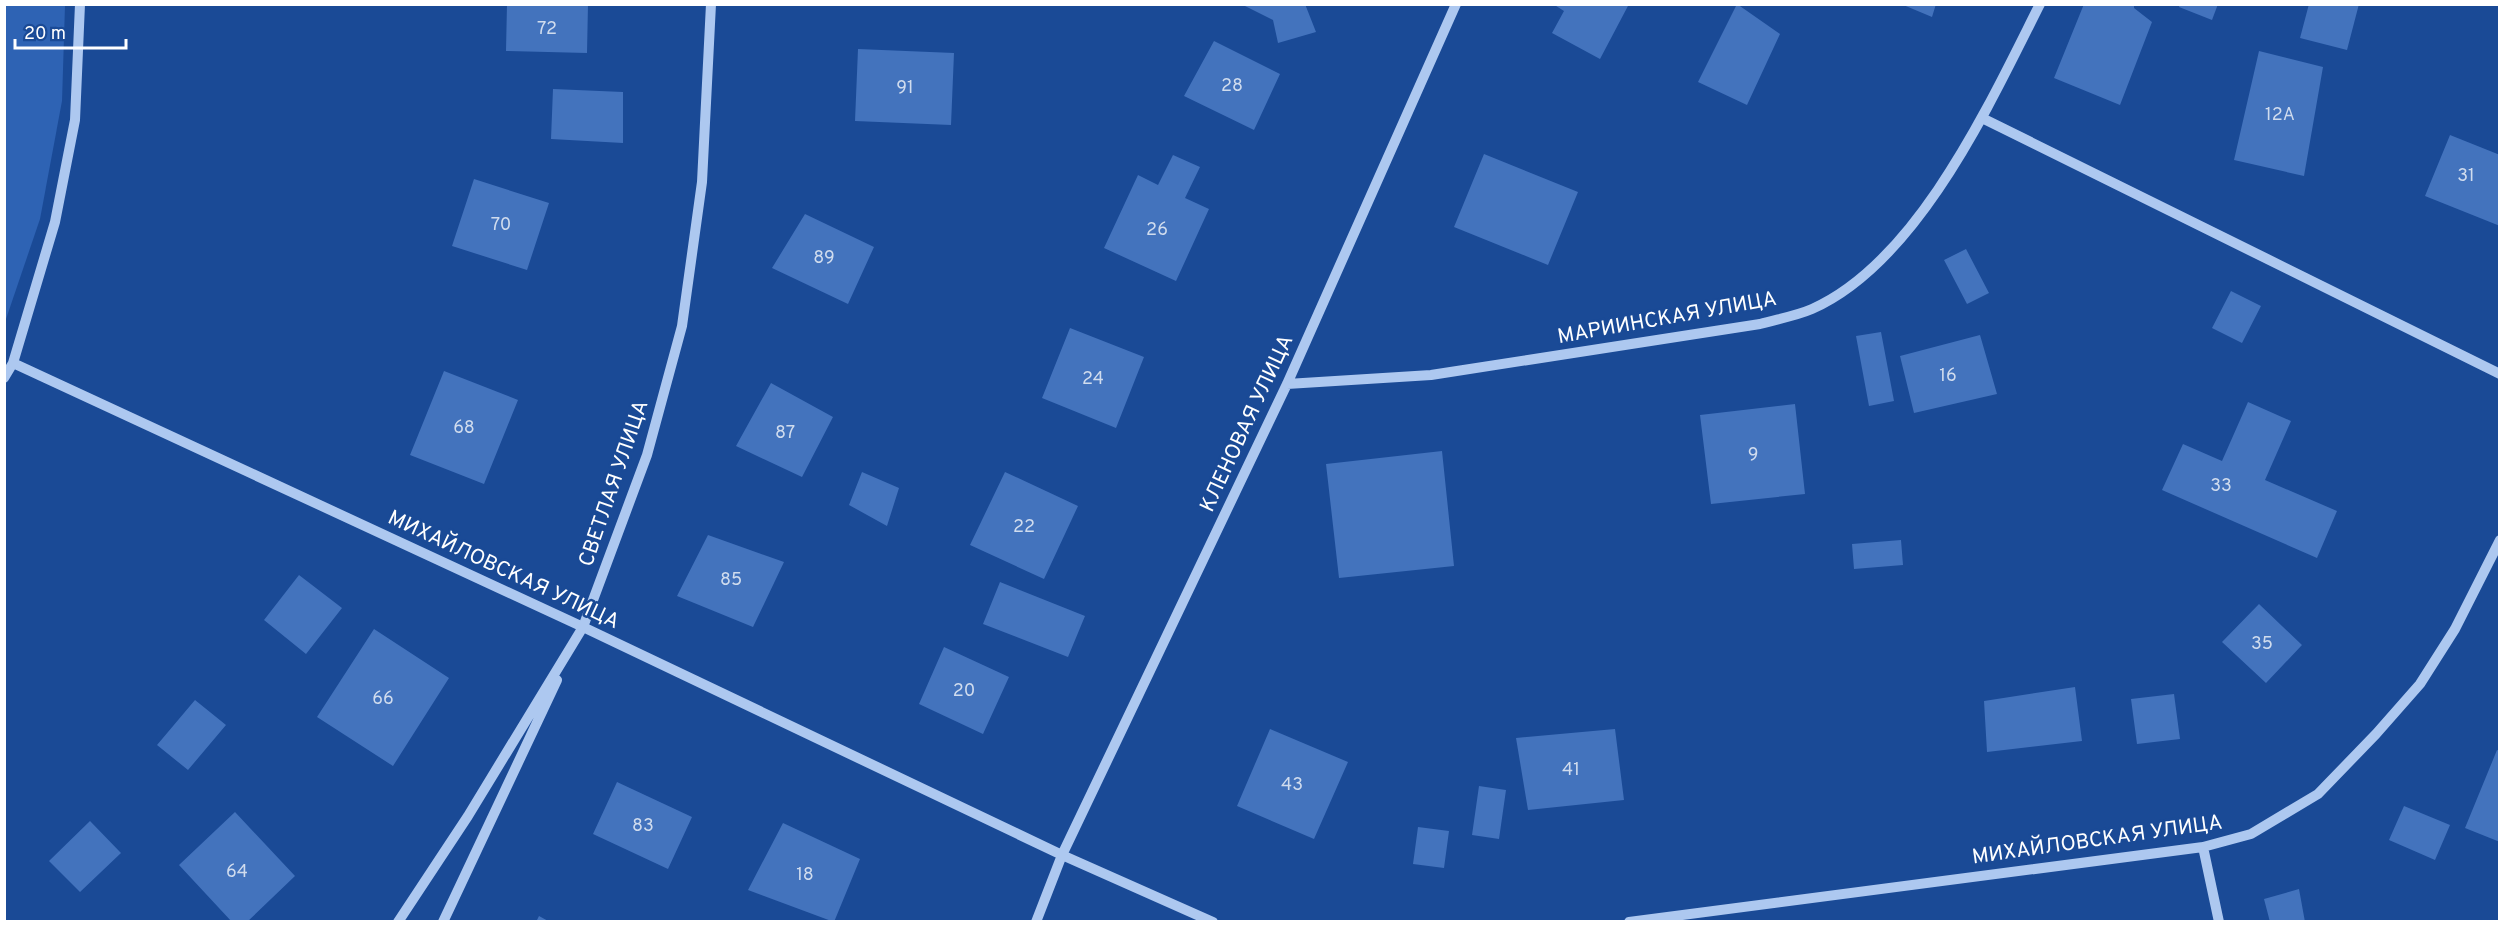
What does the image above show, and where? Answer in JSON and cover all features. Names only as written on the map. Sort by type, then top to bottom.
[{"type":"street","points":[[4,378],[13,363],[55,222],[75,120],[80,4]]},
{"type":"street","name":"СВЕТЛАЯ УЛИЦА","points":[[398,921],[468,816],[583,627],[647,455],[682,326],[702,182],[711,4]]},
{"type":"street","name":"КЛЕНОВАЯ УЛИЦА","points":[[1036,921],[1062,855],[1287,384],[1456,4]]},
{"type":"street","name":"МАРИИНСКАЯ УЛИЦА","points":[[1287,384],[1431,375],[1760,324],[1812,309],[1858,280],[1911,228],[1982,118],[2040,4]]},
{"type":"street","points":[[1982,118],[2499,374]]},
{"type":"street","name":"МИХАЙЛОВСКАЯ УЛИЦА","points":[[13,363],[583,627],[1062,855]]},
{"type":"street","name":"МИХАЙЛОВСКАЯ УЛИЦА","points":[[1629,921],[2203,848],[2251,834],[2318,794],[2420,684],[2455,629],[2499,540]]},
{"type":"street","points":[[443,921],[583,627]]},
{"type":"street","points":[[2203,848],[2219,921]]},
{"type":"street","points":[[1062,855],[1213,921]]},
{"type":"shaded area","points":[[5,4],[65,5],[62,101],[40,219],[5,322]]},
{"type":"building","points":[[507,4],[588,4],[587,53],[506,51]]},
{"type":"building","points":[[1241,4],[1305,4],[1316,32],[1278,43],[1273,20]]},
{"type":"building","points":[[1553,4],[1629,4],[1600,59],[1552,33],[1564,11]]},
{"type":"building","points":[[1737,4],[1780,34],[1747,105],[1698,82]]},
{"type":"building","points":[[1901,4],[1936,4],[1932,17]]},
{"type":"building","points":[[2084,4],[2134,4],[2134,8],[2152,22],[2120,105],[2054,78]]},
{"type":"building","points":[[2180,4],[2218,4],[2212,20],[2179,7]]},
{"type":"building","points":[[2309,4],[2359,4],[2347,50],[2300,38]]},
{"type":"building","points":[[1214,41],[1280,74],[1254,130],[1184,96]]},
{"type":"building","points":[[858,49],[954,53],[951,125],[855,121]]},
{"type":"building","points":[[2259,51],[2323,67],[2304,176],[2234,160]]},
{"type":"building","points":[[553,89],[623,92],[623,143],[551,139]]},
{"type":"building","points":[[2450,135],[2500,155],[2500,226],[2425,196]]},
{"type":"building","points":[[1484,154],[1578,192],[1548,265],[1454,227]]},
{"type":"building","points":[[1173,155],[1200,167],[1185,198],[1209,209],[1176,281],[1104,248],[1138,175],[1158,185]]},
{"type":"building","points":[[474,179],[549,203],[527,270],[452,246]]},
{"type":"building","points":[[805,214],[874,247],[848,304],[772,268]]},
{"type":"building","points":[[1966,249],[1989,293],[1967,304],[1944,260]]},
{"type":"building","points":[[2231,291],[2261,306],[2242,343],[2212,328]]},
{"type":"building","points":[[1070,328],[1144,357],[1116,428],[1042,398]]},
{"type":"building","points":[[1881,332],[1894,401],[1869,406],[1856,336]]},
{"type":"building","points":[[1980,335],[1997,394],[1914,413],[1900,356]]},
{"type":"building","points":[[444,371],[518,400],[484,484],[410,455]]},
{"type":"building","points":[[771,383],[833,417],[802,477],[736,446]]},
{"type":"building","points":[[2248,402],[2291,421],[2265,480],[2337,511],[2317,558],[2162,490],[2183,444],[2222,461]]},
{"type":"building","points":[[1795,404],[1805,494],[1711,504],[1700,415]]},
{"type":"building","points":[[1442,451],[1454,566],[1339,578],[1326,464]]},
{"type":"building","points":[[862,472],[899,488],[887,526],[849,505]]},
{"type":"building","points":[[1005,472],[1078,506],[1044,579],[970,545]]},
{"type":"building","points":[[708,535],[784,562],[753,627],[677,596]]},
{"type":"building","points":[[1901,540],[1903,565],[1854,569],[1852,544]]},
{"type":"building","points":[[299,575],[342,608],[306,654],[264,620]]},
{"type":"building","points":[[1000,582],[1085,616],[1068,657],[983,624]]},
{"type":"building","points":[[2259,604],[2302,645],[2266,683],[2222,642]]},
{"type":"building","points":[[374,629],[449,678],[393,766],[317,717]]},
{"type":"building","points":[[944,647],[1009,677],[983,734],[919,704]]},
{"type":"building","points":[[2075,687],[2082,741],[1987,752],[1984,701]]},
{"type":"building","points":[[2174,694],[2180,739],[2137,744],[2131,699]]},
{"type":"building","points":[[195,700],[226,725],[188,770],[157,745]]},
{"type":"building","points":[[1270,729],[1348,762],[1314,839],[1237,806]]},
{"type":"building","points":[[1615,729],[1624,800],[1528,810],[1516,738]]},
{"type":"building","points":[[2497,750],[2500,751],[2500,842],[2465,828]]},
{"type":"building","points":[[617,782],[692,817],[668,869],[593,834]]},
{"type":"building","points":[[1479,786],[1506,790],[1499,839],[1472,835]]},
{"type":"building","points":[[2404,806],[2450,825],[2435,860],[2389,840]]},
{"type":"building","points":[[235,812],[295,876],[247,922],[232,922],[179,865]]},
{"type":"building","points":[[90,821],[121,853],[80,892],[49,861]]},
{"type":"building","points":[[783,823],[860,859],[834,922],[748,890]]},
{"type":"building","points":[[1418,827],[1449,831],[1444,868],[1413,864]]},
{"type":"building","points":[[2299,889],[2305,922],[2270,922],[2264,899]]},
{"type":"building","points":[[539,916],[550,922],[536,922]]}]
